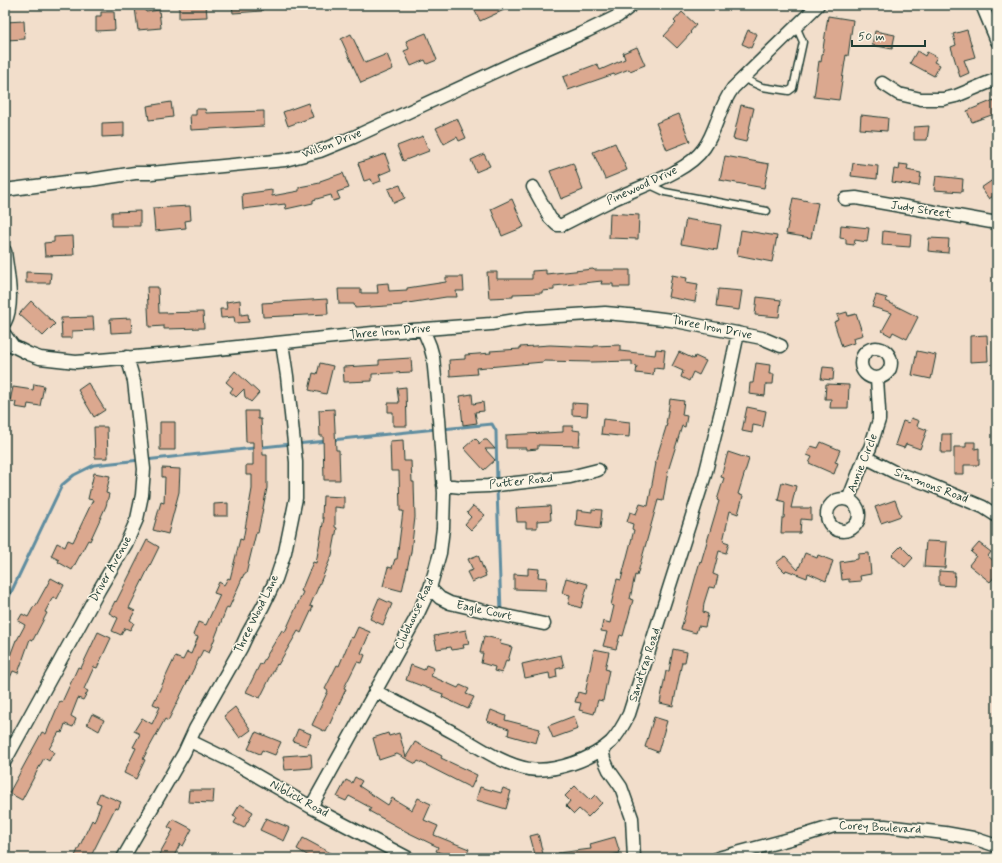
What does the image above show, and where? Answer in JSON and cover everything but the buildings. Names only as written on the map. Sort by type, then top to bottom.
[{"type":"street","name":"Wilson Drive","points":[[5,190],[135,173],[151,173],[285,160],[303,156],[331,147],[354,137],[520,60],[587,31],[618,16],[632,5]]},
{"type":"street","name":"Pinewood Drive","points":[[533,187],[550,218],[557,225],[562,225],[614,199],[665,177],[683,167],[693,160],[703,149],[712,135],[727,95],[742,78],[818,5]]},
{"type":"street","points":[[982,5],[997,41]]},
{"type":"street","points":[[882,83],[899,94],[921,99],[942,99],[956,96],[997,79]]},
{"type":"street","name":"Judy Street","points":[[845,199],[856,198],[997,223]]},
{"type":"street","points":[[5,251],[10,299],[9,310],[5,322]]},
{"type":"street","name":"Three Iron Drive","points":[[5,335],[14,346],[29,354],[40,358],[76,362],[373,333],[491,324],[527,318],[605,313],[671,320],[762,338],[781,346]]},
{"type":"street","name":"Clubhouse Road","points":[[311,807],[396,655],[430,588],[442,540],[444,504],[439,419],[430,346],[423,329]]},
{"type":"street","name":"Sandtrap Road","points":[[375,691],[457,734],[473,745],[500,759],[528,769],[537,770],[565,766],[594,754],[610,742],[624,725],[637,690],[705,475],[724,399],[738,333]]},
{"type":"street","name":"Three Wood Lane","points":[[124,858],[241,648],[276,579],[288,539],[296,498],[296,462],[282,343]]},
{"type":"street","name":"Driver Avenue","points":[[5,761],[126,544],[137,519],[142,495],[144,469],[134,381],[127,358]]},
{"type":"street","name":"Annie Circle","points":[[848,500],[870,448],[879,420],[877,379]]},
{"type":"street","name":"Simmons Road","points":[[865,457],[896,473],[983,506],[997,516]]},
{"type":"street","name":"Putter Road","points":[[443,485],[462,487],[488,486],[570,477],[598,470]]},
{"type":"street","name":"Eagle Court","points":[[430,588],[440,598],[450,603],[501,616],[544,624]]},
{"type":"street","name":"Niblick Road","points":[[190,741],[233,762],[311,807],[408,858]]},
{"type":"street","points":[[602,749],[604,759],[609,770],[621,787],[632,818],[634,858]]},
{"type":"street","name":"Corey Boulevard","points":[[718,858],[834,826],[885,826],[945,832],[973,838],[997,846]]},
{"type":"lane","points":[[742,78],[762,87],[789,91],[792,88],[804,42],[796,26]]},
{"type":"lane","points":[[648,184],[665,192],[767,211]]},
{"type":"waterway","points":[[442,429],[492,424],[496,431],[497,483]]},
{"type":"waterway","points":[[332,440],[436,429]]},
{"type":"waterway","points":[[296,444],[327,441]]},
{"type":"waterway","points":[[145,460],[291,444]]},
{"type":"waterway","points":[[5,605],[62,485],[74,475],[94,465],[140,460]]},
{"type":"waterway","points":[[497,488],[501,613]]}]
